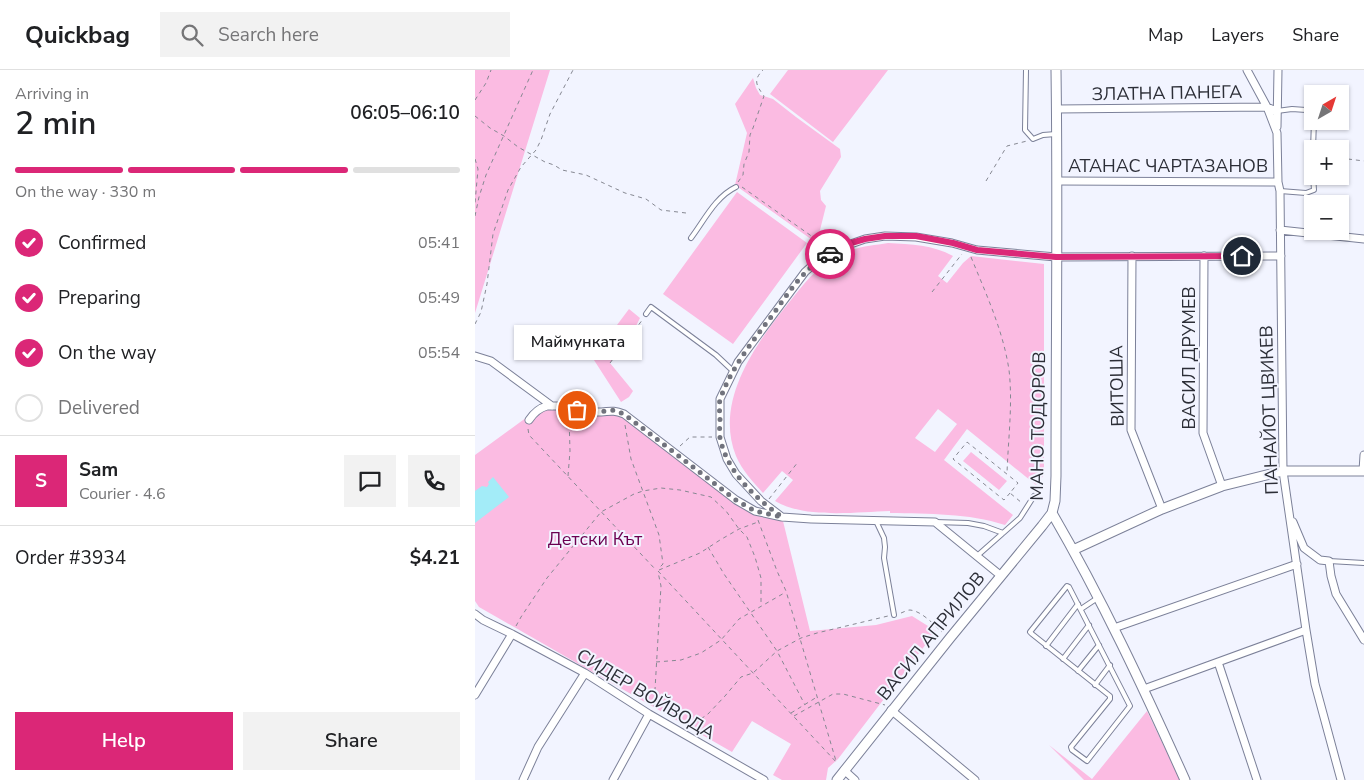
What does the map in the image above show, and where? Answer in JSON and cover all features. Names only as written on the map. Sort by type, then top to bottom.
[{"type":"street","name":"МАНО ТОДОРОВ","points":[[1056,70],[1056,476],[1055,501],[1052,513],[1099,597],[1144,689],[1185,780]]},
{"type":"street","name":"ПАНАЙОТ ЦВИКЕВ","points":[[1247,70],[1267,107],[1277,133],[1280,192],[1283,471],[1315,684],[1341,780]]},
{"type":"street","points":[[1277,133],[1278,70]]},
{"type":"street","name":"ЗЛАТНА ПАНЕГА","points":[[1057,109],[1267,107],[1277,111]]},
{"type":"street","name":"АТАНАС ЧАРТАЗАНОВ","points":[[1057,181],[1278,182]]},
{"type":"street","points":[[1280,230],[1364,239]]},
{"type":"street","points":[[782,517],[765,505],[736,474],[727,459],[720,437],[720,399],[738,362],[805,272],[816,262],[833,252],[851,243],[885,236],[916,236],[977,250],[1056,257],[1281,256]]},
{"type":"street","name":"ВИТОША","points":[[1132,256],[1131,430],[1162,509]]},
{"type":"street","name":"ВАСИЛ ДРУМЕВ","points":[[1204,256],[1203,433],[1222,486]]},
{"type":"street","points":[[475,356],[491,361],[552,406]]},
{"type":"street","points":[[529,420],[535,412],[545,406],[559,406],[598,412],[614,410],[624,414],[736,500],[755,511],[782,517],[811,519],[875,519],[935,522],[1001,575]]},
{"type":"street","points":[[1073,550],[1162,509],[1222,486],[1283,471],[1363,471],[1364,455]]},
{"type":"street","points":[[1288,510],[1305,548],[1320,560],[1329,561],[1336,594],[1364,640]]},
{"type":"street","name":"ВАСИЛ АПРИЛОВ","points":[[837,780],[949,638],[1052,513]]},
{"type":"street","points":[[1114,628],[1297,564]]},
{"type":"street","name":"СИДЕР ВОЙВОДА","points":[[475,614],[585,674],[649,714],[762,779]]},
{"type":"street","points":[[1144,689],[1306,630]]},
{"type":"street","points":[[475,695],[512,634]]},
{"type":"street","points":[[1218,662],[1257,780]]},
{"type":"street","points":[[523,780],[538,747],[585,674]]},
{"type":"street","points":[[893,709],[975,780]]},
{"type":"street","points":[[613,780],[649,714]]},
{"type":"street","points":[[844,770],[855,780]]},
{"type":"lane","points":[[1026,70],[1025,130],[1033,139],[1043,135],[1057,134]]},
{"type":"lane","points":[[1277,111],[1304,110]]},
{"type":"lane","points":[[1280,192],[1306,193],[1313,190],[1313,185]]},
{"type":"lane","points":[[691,238],[717,202],[729,190],[736,187]]},
{"type":"lane","points":[[646,314],[651,307],[717,354],[733,371]]},
{"type":"lane","points":[[977,556],[1020,518],[1034,496]]},
{"type":"lane","points":[[875,519],[885,538],[884,558],[893,616]]},
{"type":"lane","points":[[935,522],[968,523],[984,526],[1003,533]]},
{"type":"lane","points":[[1329,561],[1364,563]]},
{"type":"lane","points":[[1065,587],[1069,587],[1078,604],[1129,704],[1129,708],[1087,762],[1071,749],[1110,698],[1030,632],[1065,587]]},
{"type":"lane","points":[[1081,609],[1099,597]]},
{"type":"lane","points":[[1046,646],[1078,604]]},
{"type":"lane","points":[[1063,659],[1089,625]]},
{"type":"lane","points":[[1078,671],[1099,645]]},
{"type":"lane","points":[[1095,684],[1110,666]]},
{"type":"path","points":[[475,100],[486,83],[491,70]]},
{"type":"path","points":[[475,216],[486,175],[533,70]]},
{"type":"path","points":[[475,324],[481,312],[487,284],[493,234],[508,190],[521,168],[536,150],[550,114],[573,70]]},
{"type":"path","points":[[763,70],[757,76],[757,82],[764,96],[750,134],[749,152],[744,164],[743,174],[736,187],[742,187],[833,252]]},
{"type":"path","points":[[475,116],[518,147],[545,162],[563,170],[586,175],[625,193],[646,199],[661,210],[686,213]]},
{"type":"path","points":[[986,181],[1007,146],[1033,139]]},
{"type":"path","points":[[475,159],[478,169],[475,203]]},
{"type":"path","points":[[1349,159],[1364,160]]},
{"type":"path","points":[[932,292],[967,247],[995,315],[1009,370],[1007,474]]},
{"type":"path","points":[[610,363],[646,314]]},
{"type":"path","points":[[567,476],[570,451],[569,408]]},
{"type":"path","points":[[624,414],[626,437],[631,458],[659,535],[663,564],[658,570]]},
{"type":"path","points":[[529,420],[527,427],[529,435],[658,570],[721,640],[844,770]]},
{"type":"path","points":[[680,446],[690,437],[720,437]]},
{"type":"path","points":[[967,442],[1018,483],[1010,493],[1004,500],[953,459],[967,442]]},
{"type":"path","points":[[765,505],[798,462]]},
{"type":"path","points":[[512,634],[547,578],[601,512],[634,494],[661,488],[711,497],[726,511],[747,537],[755,557],[761,578],[761,606]]},
{"type":"path","points":[[1010,493],[1027,507]]},
{"type":"path","points":[[755,511],[786,591],[836,762]]},
{"type":"path","points":[[658,570],[700,554],[708,547],[739,529],[759,521]]},
{"type":"path","points":[[708,547],[724,574],[777,651],[805,704]]},
{"type":"path","points":[[649,714],[654,707],[661,586],[658,570]]},
{"type":"path","points":[[656,662],[681,660],[701,653],[721,640],[739,619],[786,591]]},
{"type":"path","points":[[682,733],[708,714],[741,676],[753,673],[777,651],[801,638],[881,617],[893,616],[909,610],[927,619],[949,638]]},
{"type":"path","points":[[793,716],[833,694],[843,694],[893,709]]},
{"type":"path","points":[[791,713],[817,697]]},
{"type":"green space","points":[[475,70],[550,70],[475,313]]},
{"type":"green space","points":[[788,70],[888,70],[833,142],[770,94]]},
{"type":"green space","points":[[753,78],[760,95],[773,99],[840,149],[841,157],[820,191],[821,200],[826,206],[815,242],[735,185],[747,133],[735,104]]},
{"type":"green space","points":[[737,192],[807,243],[733,344],[663,294]]},
{"type":"green space","points":[[888,243],[938,249],[953,256],[938,276],[947,283],[971,256],[1044,264],[1044,475],[1036,485],[967,429],[944,460],[1013,515],[1005,525],[977,518],[948,515],[890,513],[890,511],[831,513],[787,507],[775,501],[793,480],[782,471],[763,493],[738,461],[731,436],[730,417],[733,397],[749,360],[771,325],[810,277],[823,266],[848,251]],"holes":[[[938,409],[957,424],[935,452],[915,438]]]},
{"type":"green space","points":[[629,309],[640,318],[633,332],[610,363],[633,391],[629,397],[621,402],[592,357]]},
{"type":"green space","name":"Детски Кът","points":[[559,406],[614,410],[736,500],[782,517],[810,631],[876,625],[912,616],[936,631],[838,759],[828,768],[826,780],[782,780],[773,775],[791,744],[752,721],[732,752],[479,607],[475,601],[475,455],[534,412]]},
{"type":"green space","points":[[971,452],[1007,481],[999,490],[963,461]]},
{"type":"green space","points":[[1147,711],[1180,780],[1084,780],[1049,745],[1092,779]]},
{"type":"water","points":[[493,477],[509,497],[475,523],[475,491],[482,486],[487,487],[488,482]]},
{"type":"way so far","points":[[577,410],[598,412],[614,410],[624,414],[736,500],[755,511],[782,517],[761,501],[736,474],[727,459],[720,437],[720,399],[738,362],[761,330],[805,272],[816,262],[830,254]]},
{"type":"place","name":"Маймунката","points":[[577,410]]},
{"type":"route","points":[[830,254],[851,243],[865,239],[885,236],[916,236],[977,250],[1056,257],[1242,256]]}]
